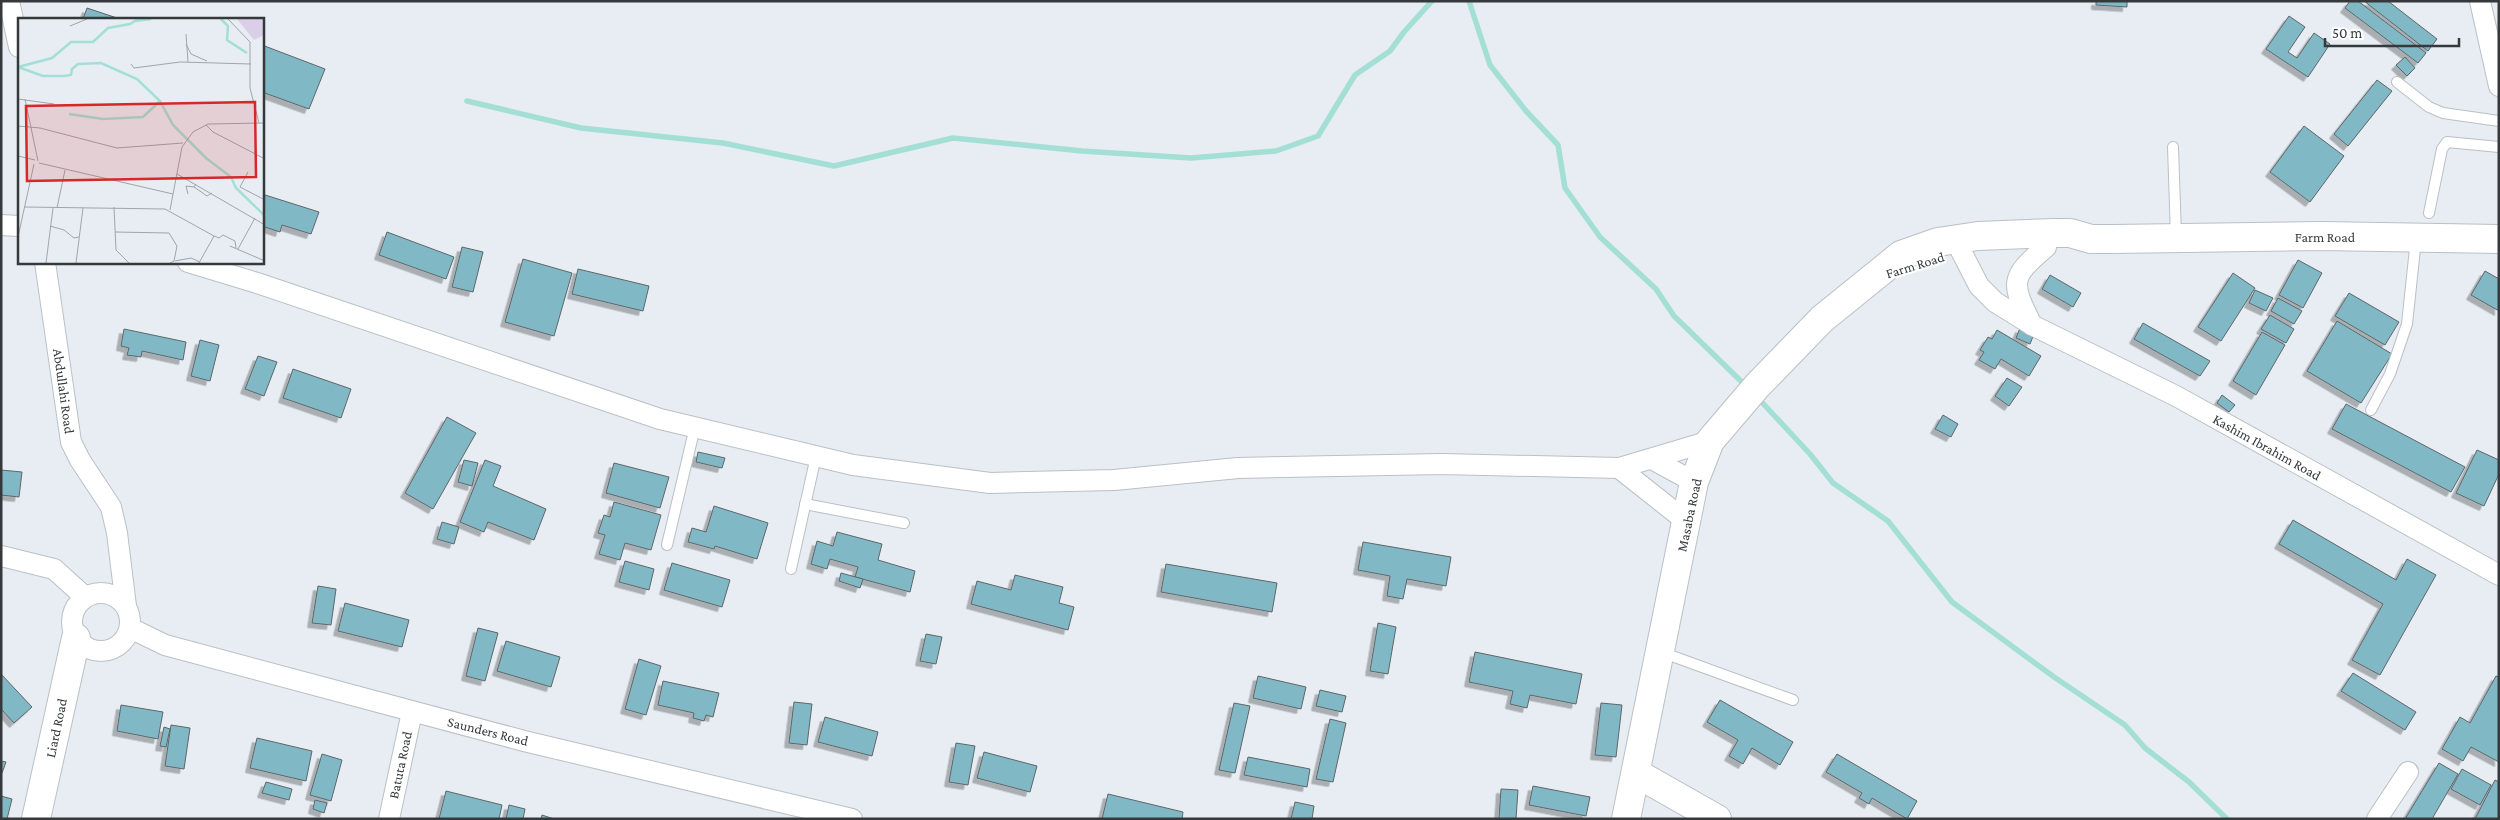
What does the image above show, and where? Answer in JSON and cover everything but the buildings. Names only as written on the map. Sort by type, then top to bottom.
[{"type":"street","points":[[9,1],[18,42]]},
{"type":"street","points":[[2480,1],[2499,86]]},
{"type":"street","points":[[1,226],[18,226]]},
{"type":"street","name":"Farm Road","points":[[1875,277],[1901,255],[1938,242],[1978,236],[2053,232],[2070,233],[2091,238],[2176,240],[2321,236],[2499,239]]},
{"type":"street","name":"Farm Road","points":[[1875,277],[1961,251],[2070,245],[2091,238]]},
{"type":"street","points":[[2032,325],[2018,298],[2018,278],[2024,265],[2046,247]]},
{"type":"street","name":"Kashim Ibrahim Road","points":[[1961,251],[1979,286],[1995,302],[2032,325],[2176,396],[2499,575]]},
{"type":"street","name":"Abdullahi Road","points":[[45,264],[72,442],[80,460],[111,507],[117,533],[126,606]]},
{"type":"street","points":[[195,264],[257,283],[660,419],[853,465],[990,483],[1114,480],[1238,468],[1442,464],[1619,468],[1710,441]]},
{"type":"street","name":"Masaba Road","points":[[1626,819],[1694,482],[1710,441],[1758,386],[1822,319],[1875,277]]},
{"type":"street","points":[[1652,459],[1694,482]]},
{"type":"street","points":[[1619,468],[1686,521]]},
{"type":"street","points":[[1,556],[54,570],[94,594],[112,594],[126,606],[129,613],[130,628],[120,645],[111,650],[91,650],[82,645],[76,638],[71,620],[73,611],[94,594],[121,568]]},
{"type":"street","name":"Saunders Road","points":[[130,628],[165,645],[412,712],[852,819]]},
{"type":"street","name":"Liard Road","points":[[36,819],[76,638]]},
{"type":"street","name":"Batuta Road","points":[[389,819],[412,712]]},
{"type":"street","points":[[2377,819],[2408,772]]},
{"type":"street","points":[[1636,773],[1717,819]]},
{"type":"lane","points":[[2397,82],[2429,107],[2443,113],[2499,121]]},
{"type":"lane","points":[[2429,213],[2442,149],[2447,142],[2499,147]]},
{"type":"lane","points":[[2173,147],[2176,240]]},
{"type":"lane","points":[[2371,410],[2390,374],[2407,324],[2416,238]]},
{"type":"lane","points":[[667,545],[695,427]]},
{"type":"lane","points":[[791,569],[816,456]]},
{"type":"lane","points":[[806,504],[904,523]]},
{"type":"lane","points":[[1660,651],[1793,700]]},
{"type":"waterway","points":[[467,101],[581,128],[723,143],[834,166],[953,138],[1082,151],[1191,158],[1276,151],[1318,136],[1355,75],[1390,51],[1404,32],[1432,1]]},
{"type":"waterway","points":[[1469,1],[1490,65],[1526,111],[1558,145],[1565,188],[1600,237],[1656,289],[1674,316],[1746,386]]},
{"type":"waterway","points":[[1758,398],[1810,454],[1833,483],[1888,521],[1952,602],[2054,677],[2125,725],[2145,748],[2189,782],[2227,819]]}]
